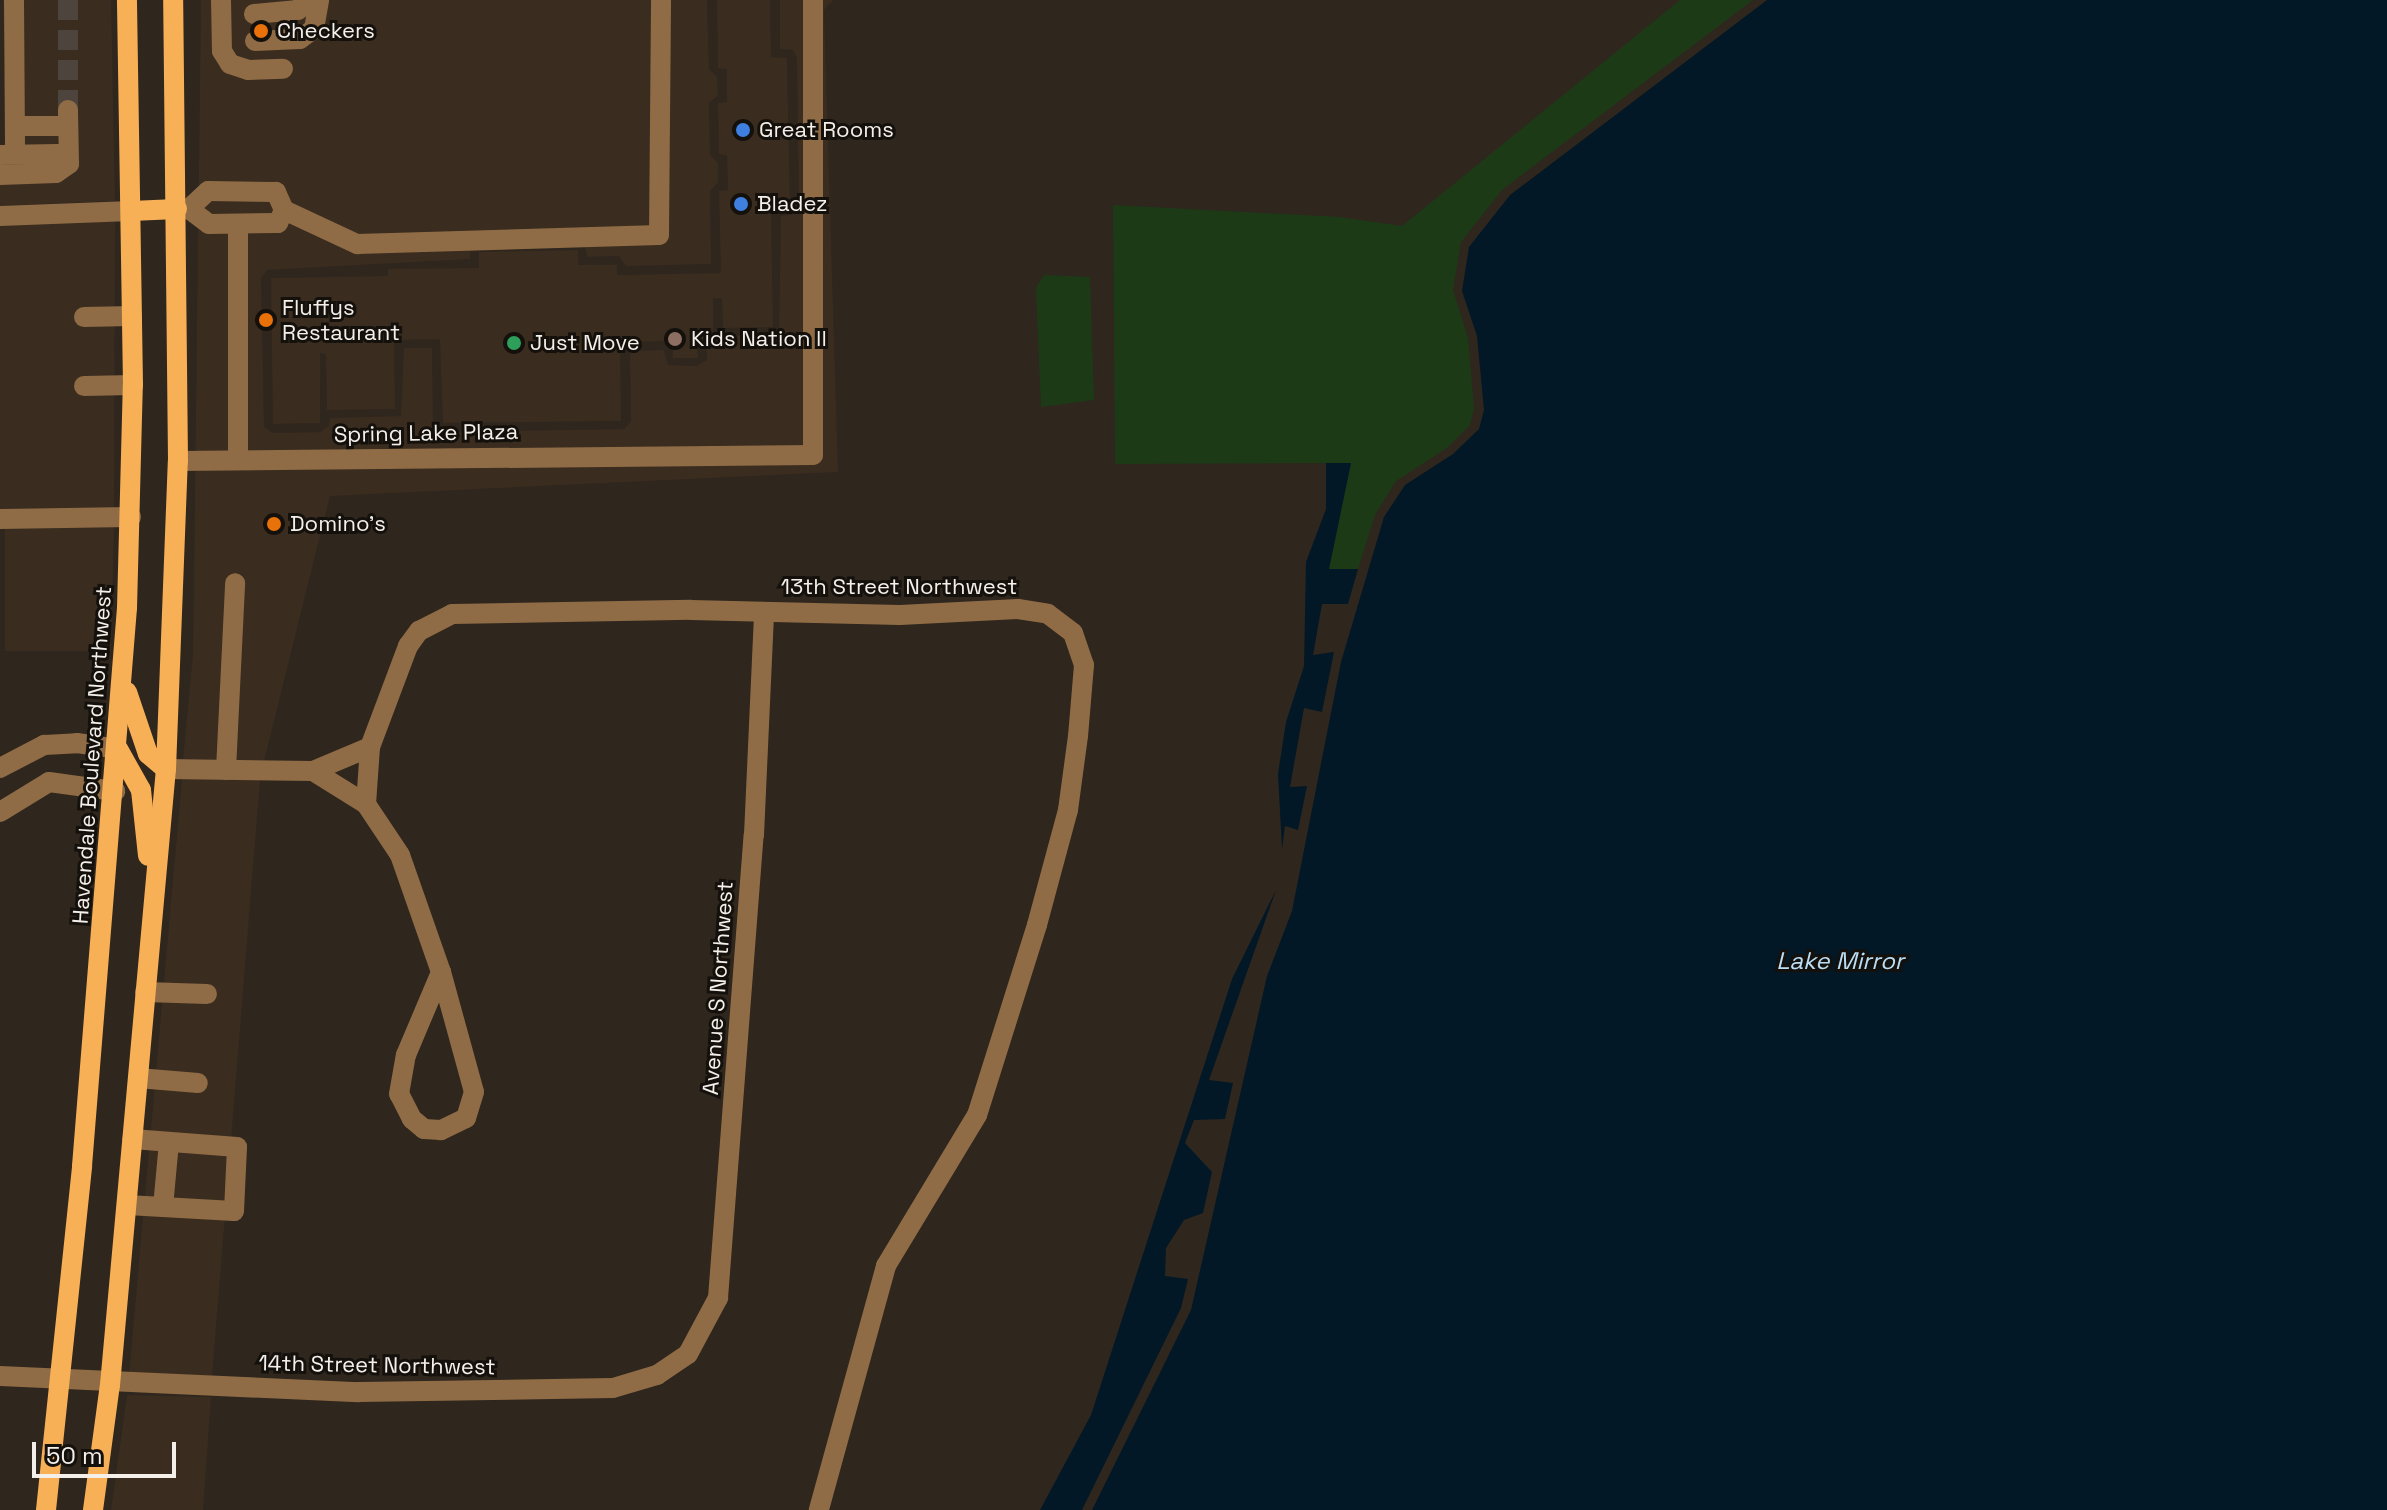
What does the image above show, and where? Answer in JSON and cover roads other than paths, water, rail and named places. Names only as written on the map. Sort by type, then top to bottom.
[{"type":"main road","name":"Havendale Boulevard Northwest","points":[[46,1510],[63,1381],[123,677],[131,517],[133,385],[127,0]]},
{"type":"main road","points":[[93,1510],[110,1385],[166,769],[178,461],[183,209],[173,0]]},
{"type":"main road","points":[[131,211],[183,209]]},
{"type":"main road","points":[[123,677],[148,754],[166,769]]},
{"type":"main road","points":[[118,749],[141,790],[154,904]]},
{"type":"street","points":[[14,0],[15,126],[5,158],[58,154],[64,164]]},
{"type":"street","points":[[283,69],[248,70],[230,64],[222,42],[221,8],[249,14],[298,10],[307,0]]},
{"type":"street","points":[[222,42],[300,39],[314,29],[319,0]]},
{"type":"street","points":[[284,210],[278,223],[209,224],[183,209],[208,191],[276,192],[284,210],[357,244],[659,235],[661,0]]},
{"type":"street","name":"Spring Lake Plaza","points":[[178,461],[674,452],[813,455],[813,0]]},
{"type":"street","points":[[0,175],[56,173],[64,164],[69,164],[68,118],[15,126]]},
{"type":"street","points":[[0,216],[131,211]]},
{"type":"street","points":[[238,224],[238,460]]},
{"type":"street","points":[[84,317],[132,316]]},
{"type":"street","points":[[84,386],[133,385]]},
{"type":"street","points":[[0,519],[131,517]]},
{"type":"street","points":[[226,770],[235,583]]},
{"type":"street","name":"13th Street Northwest","points":[[366,804],[370,747],[408,646],[419,631],[452,614],[1031,610],[1048,614],[1073,633],[1084,665],[1068,810],[1037,925],[977,1115],[886,1266],[819,1510]]},
{"type":"street","name":"Avenue S Northwest","points":[[683,1358],[706,1328],[718,1298],[754,835],[764,612]]},
{"type":"street","points":[[0,768],[44,745],[77,743],[118,749]]},
{"type":"street","points":[[166,769],[313,771],[370,747]]},
{"type":"street","points":[[313,771],[366,804],[400,855],[441,972],[474,1092],[466,1118],[441,1130],[424,1129],[412,1119],[399,1094],[406,1055],[441,972]]},
{"type":"street","points":[[0,812],[49,782],[115,791]]},
{"type":"street","points":[[145,992],[207,994]]},
{"type":"street","points":[[138,1078],[198,1083]]},
{"type":"street","points":[[127,1205],[234,1211],[237,1147],[132,1139]]},
{"type":"street","points":[[163,1207],[169,1142]]},
{"type":"street","name":"14th Street Northwest","points":[[0,1376],[110,1385],[359,1392],[613,1388],[657,1375],[683,1358]]},
{"type":"water","name":"Lake Mirror","points":[[1767,0],[2387,0],[2387,1510],[1092,1510],[1191,1310],[1267,976],[1292,911],[1341,662],[1384,517],[1405,485],[1453,454],[1479,429],[1484,410],[1477,336],[1462,291],[1469,247],[1510,195]]},
{"type":"water","points":[[1326,463],[1351,463],[1329,569],[1358,569],[1348,604],[1322,604],[1313,655],[1334,652],[1322,712],[1304,708],[1290,787],[1307,786],[1298,830],[1285,826],[1282,849],[1278,774],[1286,722],[1304,666],[1306,562],[1326,509]]},
{"type":"water","points":[[1276,890],[1209,1080],[1233,1083],[1225,1119],[1194,1120],[1185,1143],[1212,1172],[1203,1213],[1184,1220],[1166,1248],[1165,1276],[1188,1279],[1181,1308],[1082,1510],[1040,1510],[1091,1415],[1232,979]]},
{"type":"tunnel","points":[[68,0],[68,110]]},
{"type":"place","name":"Checkers","points":[[261,31]]},
{"type":"place","name":"Great Rooms","points":[[743,130]]},
{"type":"place","name":"Bladez","points":[[741,204]]},
{"type":"place","name":"Fluffys Restaurant","points":[[266,320]]},
{"type":"place","name":"Kids Nation ll","points":[[675,339]]},
{"type":"place","name":"Just Move","points":[[514,343]]},
{"type":"place","name":"Domino's","points":[[274,524]]}]
